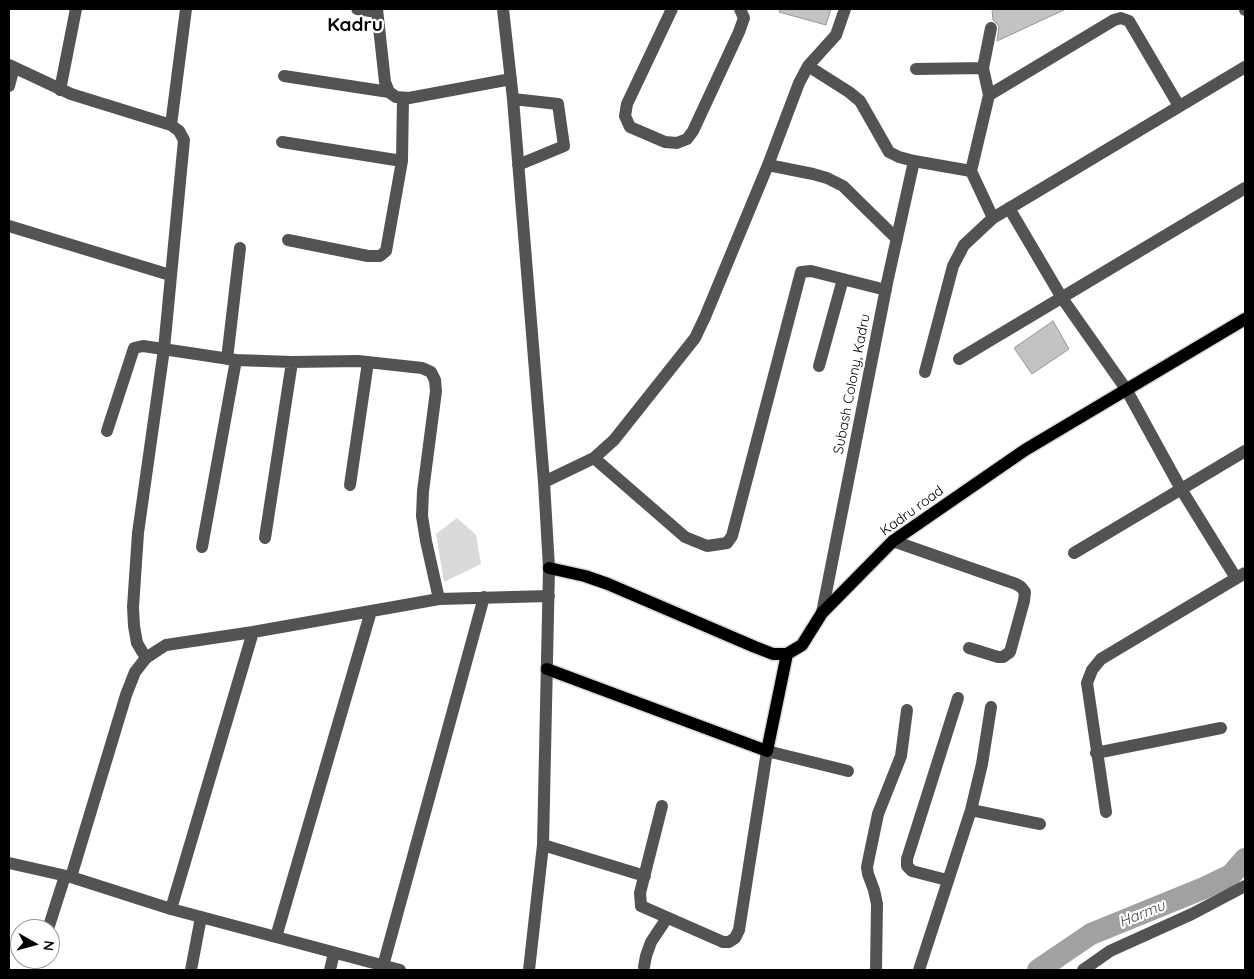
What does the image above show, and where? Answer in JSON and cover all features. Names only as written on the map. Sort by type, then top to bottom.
[{"type":"main road","name":"Kadru road","points":[[786,654],[802,645],[822,613],[893,541],[1025,450],[1245,319]]},
{"type":"main road","points":[[547,668],[767,751],[786,654],[773,654],[755,647],[608,584],[585,576],[549,568]]},
{"type":"street","points":[[60,90],[76,9]]},
{"type":"street","points":[[171,125],[186,9]]},
{"type":"street","points":[[357,9],[377,10],[385,82],[389,92]]},
{"type":"street","points":[[503,9],[513,99],[544,482],[549,568],[543,845],[530,970]]},
{"type":"street","points":[[672,9],[627,104],[625,116],[630,127],[664,142],[677,143],[687,139],[693,131],[739,32],[744,18],[740,9]]},
{"type":"street","points":[[544,482],[594,458],[614,440],[695,338],[768,165],[799,82],[808,66],[836,35],[845,9]]},
{"type":"street","points":[[989,95],[1114,20],[1121,18],[1129,22],[1179,106]]},
{"type":"street","points":[[991,28],[983,68],[989,95],[971,171],[993,218]]},
{"type":"street","points":[[9,86],[11,66],[60,90],[171,125],[179,131],[184,140],[164,349],[142,500],[132,607],[137,642],[146,658]]},
{"type":"street","points":[[808,66],[860,101],[889,152],[914,161],[971,171]]},
{"type":"street","points":[[925,372],[953,266],[964,245],[993,218],[1245,67]]},
{"type":"street","points":[[916,69],[983,68]]},
{"type":"street","points":[[284,76],[389,92],[396,97],[403,98],[511,78]]},
{"type":"street","points":[[288,240],[368,256],[380,256],[386,250],[402,161],[403,98]]},
{"type":"street","points":[[513,99],[558,104],[564,146],[518,164]]},
{"type":"street","points":[[282,142],[402,161]]},
{"type":"street","name":"Subash Colony, Kadru","points":[[822,613],[886,290],[914,161]]},
{"type":"street","points":[[768,165],[813,174],[843,186],[897,239]]},
{"type":"street","points":[[959,359],[1245,188]]},
{"type":"street","points":[[1009,208],[1062,298],[1126,390],[1181,489],[1241,576],[1212,591],[1101,659],[1092,670],[1087,683],[1106,812]]},
{"type":"street","points":[[9,226],[170,275]]},
{"type":"street","points":[[202,546],[231,360],[240,248]]},
{"type":"street","points":[[594,458],[685,537],[707,546],[727,543],[732,536],[801,272],[806,270],[886,290]]},
{"type":"street","points":[[819,366],[843,279]]},
{"type":"street","points":[[107,431],[134,348],[143,346],[231,360],[292,362],[340,360],[422,368],[431,372],[435,380],[436,391],[423,491],[422,516],[439,599]]},
{"type":"street","points":[[265,538],[292,362]]},
{"type":"street","points":[[350,485],[368,362]]},
{"type":"street","points":[[1074,553],[1245,450]]},
{"type":"street","points":[[893,541],[1016,584],[1025,592],[1010,652],[1007,655],[998,657],[969,648]]},
{"type":"street","points":[[52,919],[68,877],[135,672],[146,658],[166,645],[253,632],[439,599],[549,596]]},
{"type":"street","points":[[383,966],[484,597]]},
{"type":"street","points":[[276,937],[370,611]]},
{"type":"street","points":[[171,909],[253,632]]},
{"type":"street","points":[[947,880],[912,871],[907,866],[907,859],[958,698]]},
{"type":"street","points":[[919,970],[971,810],[982,764],[991,707]]},
{"type":"street","points":[[876,970],[877,904],[867,867],[878,814],[901,756],[907,710]]},
{"type":"street","points":[[1096,753],[1221,728]]},
{"type":"street","points":[[662,806],[640,893],[641,906],[723,942],[729,942],[735,938],[739,930],[767,751],[848,771]]},
{"type":"street","points":[[971,810],[1040,824]]},
{"type":"street","points":[[543,845],[644,876]]},
{"type":"street","points":[[9,862],[68,877],[171,909],[400,970]]},
{"type":"street","points":[[1083,970],[1110,951],[1192,914],[1245,886]]},
{"type":"street","points":[[191,970],[201,917]]},
{"type":"street","points":[[644,967],[651,942],[667,918]]},
{"type":"street","points":[[330,970],[334,953]]},
{"type":"shaded area","points":[[457,518],[476,535],[481,564],[444,582],[436,534]]},
{"type":"building","points":[[780,9],[831,9],[826,25],[779,12]]},
{"type":"building","points":[[992,9],[1066,9],[997,41],[999,26],[993,20]]},
{"type":"building","points":[[1053,321],[1069,349],[1032,374],[1014,348]]},
{"type":"waterway","name":"Harmu","points":[[1038,970],[1091,934],[1231,875],[1245,859]]},
{"type":"district","name":"Kadru","points":[[355,25]]}]
